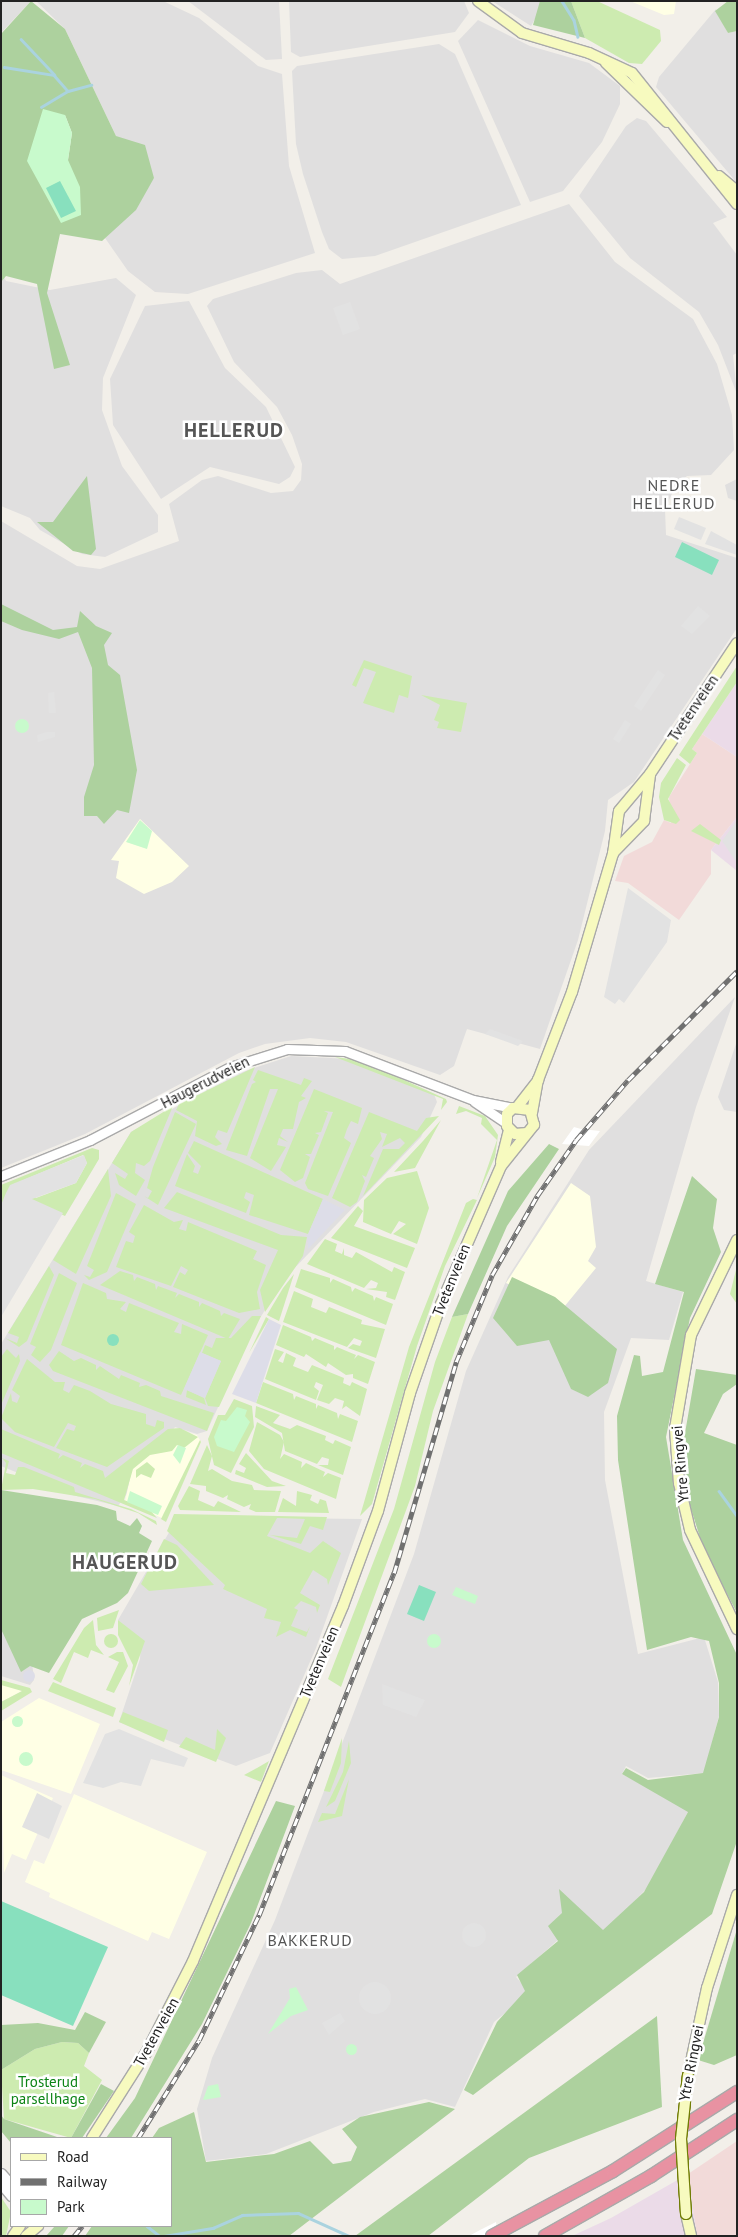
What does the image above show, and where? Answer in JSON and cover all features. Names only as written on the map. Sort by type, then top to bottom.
[{"type":"highway","points":[[495,2234],[613,2171],[737,2092]]},
{"type":"highway","points":[[545,2236],[627,2191],[737,2120]]},
{"type":"main road","points":[[478,1],[522,33],[602,58],[639,88],[715,172],[737,204]]},
{"type":"main road","points":[[715,172],[737,191]]},
{"type":"main road","name":"Tvetenveien","points":[[93,2137],[167,2014],[239,1855],[355,1575],[432,1327],[501,1166],[534,1125],[532,1113],[538,1080],[572,992],[612,854],[619,821],[619,811],[650,774],[737,643]]},
{"type":"main road","name":"Tvetenveien","points":[[612,854],[633,829],[644,821],[642,808],[650,774]]},
{"type":"main road","points":[[627,803],[642,808]]},
{"type":"main road","points":[[619,821],[633,829]]},
{"type":"main road","name":"Tvetenveien","points":[[501,1166],[507,1126],[516,1107],[538,1080]]},
{"type":"main road","points":[[516,1107],[532,1113]]},
{"type":"main road","points":[[507,1126],[526,1133]]},
{"type":"main road","name":"Ytre Ringvei","points":[[737,1240],[691,1335],[675,1430],[679,1483],[690,1530],[737,1629]]},
{"type":"main road","name":"Ytre Ringvei","points":[[691,2236],[686,2214],[681,2147],[688,2075],[709,1980],[737,1895]]},
{"type":"main road","points":[[26,2236],[38,2227]]},
{"type":"street","name":"Haugerudveien","points":[[1,1176],[90,1140],[239,1063],[287,1049],[345,1051],[371,1058],[473,1100],[516,1107]]},
{"type":"street","name":"Haugerudveien","points":[[473,1100],[507,1126]]},
{"type":"street","points":[[1,2173],[10,2183]]},
{"type":"street","points":[[1,2184],[10,2195]]},
{"type":"shaded area","points":[[1,1],[31,1],[1,33]]},
{"type":"shaded area","points":[[36,1],[163,1],[199,18],[258,66],[282,74],[289,166],[315,253],[188,294],[155,292],[128,271],[105,238],[154,178],[116,136],[65,29]]},
{"type":"shaded area","points":[[188,1],[279,1],[282,59],[266,60]]},
{"type":"shaded area","points":[[289,1],[464,1],[469,13],[455,32],[300,57],[291,52]]},
{"type":"shaded area","points":[[492,1],[541,1],[541,8],[531,26]]},
{"type":"shaded area","points":[[630,1],[676,1],[674,14],[664,15]]},
{"type":"shaded area","points":[[716,9],[728,33],[737,31],[737,183],[656,87],[659,77]]},
{"type":"shaded area","points":[[478,20],[530,46],[589,63],[620,86],[620,104],[602,142],[563,191],[530,202],[458,41]]},
{"type":"shaded area","points":[[439,44],[455,54],[521,205],[375,256],[342,259],[329,249],[303,174],[296,144],[292,71],[297,66]]},
{"type":"shaded area","points":[[637,118],[646,121],[727,217],[713,223],[737,255],[737,353],[733,355],[737,394],[718,345],[699,312],[630,258],[579,196],[626,126]]},
{"type":"shaded area","points":[[569,204],[615,262],[693,319],[717,364],[732,415],[734,450],[711,475],[687,476],[676,485],[665,509],[666,535],[737,558],[737,628],[634,782],[608,800],[605,831],[578,940],[540,1049],[467,1029],[454,1066],[440,1075],[346,1042],[310,1038],[265,1044],[239,1053],[85,1134],[1,1168],[1,521],[77,566],[100,569],[179,541],[169,504],[202,480],[218,476],[271,493],[293,491],[301,480],[302,464],[292,435],[277,407],[234,362],[207,306],[213,299],[296,273],[322,270],[340,284]]},
{"type":"shaded area","points":[[1,271],[6,281],[50,290],[116,278],[136,295],[103,378],[102,410],[122,466],[158,515],[158,532],[105,557],[82,554],[40,530],[30,518],[1,506]]},
{"type":"shaded area","points":[[189,301],[225,368],[266,407],[295,467],[290,477],[279,484],[210,467],[161,499],[113,425],[110,379],[145,306]]},
{"type":"shaded area","points":[[350,302],[360,329],[343,335],[333,308]]},
{"type":"shaded area","points":[[737,479],[737,501],[728,498],[725,485]]},
{"type":"shaded area","points":[[679,517],[706,528],[701,540],[674,529]]},
{"type":"shaded area","points":[[711,531],[737,545],[737,555],[705,544]]},
{"type":"shaded area","points":[[698,606],[710,616],[692,634],[681,626]]},
{"type":"shaded area","points":[[658,670],[665,675],[641,711],[634,706]]},
{"type":"shaded area","points":[[737,682],[737,757],[702,734]]},
{"type":"shaded area","points":[[54,692],[56,713],[49,713],[48,693]]},
{"type":"shaded area","points":[[625,720],[631,724],[619,743],[613,739]]},
{"type":"shaded area","points":[[55,732],[55,737],[38,742],[37,735]]},
{"type":"shaded area","points":[[702,734],[737,757],[737,817],[711,850],[711,874],[679,920],[628,883],[615,881],[624,856],[652,842],[664,820],[671,823],[669,797],[697,753],[692,749]]},
{"type":"shaded area","points":[[737,817],[737,871],[711,850]]},
{"type":"shaded area","points":[[140,819],[189,866],[172,882],[144,894],[116,878],[119,861],[111,860]]},
{"type":"shaded area","points":[[737,820],[737,863],[722,841]]},
{"type":"shaded area","points":[[628,888],[671,920],[667,942],[624,1003],[619,999],[615,1004],[604,997]]},
{"type":"shaded area","points":[[735,997],[696,1107],[646,1281],[683,1292],[669,1340],[631,1338],[604,1412],[605,1480],[638,1654],[704,1637],[718,1682],[719,1716],[704,1773],[648,1778],[626,1766],[622,1774],[689,1810],[648,1887],[605,1932],[584,1917],[516,1977],[530,1993],[494,2022],[455,2107],[425,2099],[374,2112],[266,2154],[206,2161],[197,2109],[212,2058],[275,1920],[414,1554],[466,1371],[508,1277],[589,1150]]},
{"type":"shaded area","points":[[490,1029],[523,1041],[518,1046],[485,1034]]},
{"type":"shaded area","points":[[737,1041],[737,1112],[724,1110],[718,1097]]},
{"type":"shaded area","points":[[291,1056],[350,1059],[434,1094],[437,1102],[421,1137],[284,1279],[257,1323],[207,1431],[197,1434],[175,1427],[118,1506],[72,1495],[1,1466],[1,1344],[131,1132],[233,1075]]},
{"type":"shaded area","points":[[84,1155],[87,1163],[76,1183],[32,1199],[63,1213],[1,1317],[1,1205],[10,1185]]},
{"type":"shaded area","points":[[571,1183],[590,1196],[596,1247],[588,1261],[596,1268],[564,1307],[506,1283]]},
{"type":"shaded area","points":[[323,1199],[345,1210],[308,1249],[307,1237]]},
{"type":"shaded area","points":[[269,1319],[281,1325],[256,1403],[232,1394]]},
{"type":"shaded area","points":[[200,1352],[221,1361],[205,1398],[184,1389]]},
{"type":"shaded area","points":[[175,1429],[197,1435],[201,1442],[166,1520],[125,1501],[132,1469]]},
{"type":"shaded area","points":[[178,1517],[362,1519],[316,1648],[270,1753],[236,1766],[119,1722],[140,1659],[141,1640],[118,1620]]},
{"type":"shaded area","points":[[1,1602],[30,1644],[34,1680],[30,1685],[1,1676]]},
{"type":"shaded area","points":[[31,1670],[34,1671],[34,1681],[27,1682],[24,1681],[23,1674],[24,1671]]},
{"type":"shaded area","points":[[382,1684],[425,1700],[416,1717],[383,1705]]},
{"type":"shaded area","points":[[1,1685],[11,1686],[22,1691],[1,1702]]},
{"type":"shaded area","points":[[39,1698],[100,1724],[71,1794],[1,1770],[1,1722]]},
{"type":"shaded area","points":[[119,1729],[188,1758],[184,1767],[151,1759],[141,1786],[121,1782],[103,1788],[83,1783],[105,1734]]},
{"type":"shaded area","points":[[1,1775],[53,1798],[26,1860],[12,1854],[4,1873]]},
{"type":"shaded area","points":[[37,1793],[62,1806],[49,1839],[22,1827]]},
{"type":"shaded area","points":[[74,1794],[207,1852],[169,1939],[152,1932],[148,1941],[49,1897],[50,1893],[25,1882],[34,1860],[44,1864]]},
{"type":"shaded area","points":[[474,1923],[482,1927],[486,1935],[482,1943],[474,1947],[466,1943],[462,1935],[466,1927]]},
{"type":"shaded area","points":[[375,1982],[387,1986],[391,1998],[387,2010],[375,2014],[363,2010],[359,1998],[363,1986]]},
{"type":"shaded area","points":[[340,2013],[345,2021],[329,2035],[322,2023]]},
{"type":"shaded area","points":[[737,2141],[737,2236],[697,2236],[688,2174]]},
{"type":"shaded area","points":[[688,2174],[697,2236],[572,2236],[611,2218]]},
{"type":"green space","points":[[31,1],[65,29],[116,136],[145,145],[154,178],[136,210],[102,241],[60,234],[47,293],[70,365],[54,369],[37,284],[6,276],[1,282],[1,34]],"holes":[[[65,115],[72,133],[68,160]]]},
{"type":"green space","points":[[540,1],[571,1],[585,38],[533,25]]},
{"type":"green space","points":[[571,1],[597,1],[660,30],[661,41],[642,64],[629,63],[585,38]]},
{"type":"green space","points":[[728,1],[737,1],[737,31],[728,33],[715,11]]},
{"type":"green space","points":[[43,109],[65,115],[72,133],[68,160],[80,187],[81,215],[61,223],[27,161]]},
{"type":"green space","points":[[60,181],[76,211],[61,218],[46,188]]},
{"type":"green space","points":[[87,476],[96,549],[91,555],[73,551],[37,522],[53,522]]},
{"type":"green space","points":[[682,542],[719,560],[712,575],[675,557]]},
{"type":"green space","points":[[1,604],[53,630],[77,627],[80,611],[96,626],[112,633],[104,645],[108,665],[120,675],[137,770],[129,813],[117,810],[104,824],[97,816],[84,816],[84,797],[94,765],[92,668],[78,632],[59,639],[22,630],[1,621]]},
{"type":"green space","points":[[364,660],[412,676],[408,698],[399,695],[394,713],[363,703],[376,672],[364,668],[356,687],[352,685]]},
{"type":"green space","points":[[737,666],[737,682],[692,749],[697,753],[690,764],[679,755]]},
{"type":"green space","points":[[421,695],[467,703],[461,732],[437,728],[439,722],[434,720],[440,705]]},
{"type":"green space","points":[[19,719],[25,719],[29,726],[25,733],[19,733],[15,729],[15,723]]},
{"type":"green space","points":[[677,758],[686,765],[668,799],[680,820],[676,824],[664,820],[659,797],[661,783]]},
{"type":"green space","points":[[140,820],[152,831],[147,849],[126,842]]},
{"type":"green space","points":[[700,824],[721,840],[719,845],[691,831]]},
{"type":"green space","points":[[335,1057],[350,1059],[382,1070],[446,1099],[447,1102],[441,1110],[443,1099]]},
{"type":"green space","points":[[255,1067],[227,1133],[218,1130],[215,1137],[222,1144],[216,1146],[195,1136],[197,1121],[176,1110],[179,1104]]},
{"type":"green space","points":[[258,1070],[301,1085],[304,1078],[312,1081],[301,1096],[306,1098],[299,1102],[293,1129],[283,1129],[280,1136],[288,1142],[279,1138],[277,1145],[286,1147],[271,1171],[250,1158],[278,1089],[270,1089],[247,1156],[226,1150],[252,1084],[256,1082],[253,1080]]},
{"type":"green space","points":[[314,1089],[362,1108],[358,1124],[351,1121],[347,1129],[344,1138],[351,1143],[328,1196],[308,1189],[305,1183],[333,1112],[324,1111],[328,1113],[321,1132],[315,1133],[319,1135],[311,1154],[305,1154],[310,1157],[303,1178],[295,1182],[280,1170]]},
{"type":"green space","points":[[173,1106],[150,1161],[144,1166],[136,1163],[135,1173],[145,1180],[136,1196],[119,1185],[115,1173],[125,1179],[128,1174],[112,1163],[131,1132]]},
{"type":"green space","points":[[459,1106],[485,1116],[498,1135],[495,1157],[477,1198],[497,1140],[481,1124],[482,1118],[466,1111],[456,1114]]},
{"type":"green space","points":[[175,1112],[196,1124],[158,1205],[144,1196],[148,1198],[152,1191],[147,1188],[153,1167]]},
{"type":"green space","points":[[369,1112],[417,1131],[426,1118],[439,1116],[363,1196],[383,1149],[399,1149],[405,1143],[400,1138],[382,1147],[387,1134],[380,1132],[382,1139],[370,1156],[374,1158],[366,1177],[362,1175],[365,1181],[357,1202],[350,1207],[332,1198]]},
{"type":"green space","points":[[441,1120],[415,1168],[394,1172],[423,1141]]},
{"type":"green space","points":[[194,1141],[323,1199],[308,1234],[249,1215],[254,1195],[246,1192],[244,1198],[250,1202],[246,1213],[175,1186],[187,1154],[195,1166],[193,1172],[198,1174],[201,1166],[188,1153]]},
{"type":"green space","points":[[549,1144],[559,1149],[507,1226],[468,1314],[452,1317],[508,1191]]},
{"type":"green space","points":[[92,1148],[99,1150],[99,1159],[65,1216],[28,1199],[26,1204],[21,1197],[31,1193],[36,1198],[76,1183],[87,1163],[83,1155],[12,1185],[1,1218],[1,1185]]},
{"type":"green space","points":[[108,1169],[111,1196],[76,1274],[53,1260]]},
{"type":"green space","points":[[417,1171],[429,1208],[417,1244],[393,1234],[406,1224],[399,1221],[391,1234],[363,1222],[364,1200],[387,1178]]},
{"type":"green space","points":[[692,1176],[717,1199],[713,1228],[721,1252],[690,1318],[666,1437],[683,1540],[737,1655],[737,1841],[712,1914],[473,2095],[464,2090],[497,2022],[525,1991],[517,1975],[558,1941],[548,1926],[562,1913],[559,1889],[603,1930],[644,1892],[688,1812],[622,1774],[626,1768],[648,1780],[703,1773],[719,1717],[719,1683],[709,1641],[691,1637],[647,1650],[618,1460],[617,1416],[634,1355],[640,1356],[642,1376],[663,1372],[684,1292],[655,1284]]},
{"type":"green space","points":[[177,1192],[281,1235],[307,1237],[303,1256],[265,1312],[260,1290],[278,1250],[164,1208]]},
{"type":"green space","points":[[116,1193],[136,1204],[107,1272],[89,1280],[84,1275],[90,1277],[94,1270],[87,1266]]},
{"type":"green space","points":[[473,1199],[477,1200],[445,1266],[417,1346],[372,1504],[360,1516],[409,1347],[466,1203]]},
{"type":"green space","points":[[144,1205],[174,1222],[183,1220],[179,1229],[186,1231],[188,1222],[257,1251],[253,1259],[266,1265],[257,1292],[260,1309],[239,1313],[173,1287],[180,1272],[185,1275],[188,1270],[181,1266],[171,1286],[116,1267],[126,1241],[133,1243],[135,1236],[129,1232]]},
{"type":"green space","points":[[358,1206],[363,1211],[354,1226],[415,1248],[407,1268],[331,1238]]},
{"type":"green space","points":[[325,1239],[337,1244],[335,1251],[342,1254],[344,1248],[344,1255],[352,1258],[356,1252],[392,1272],[394,1267],[405,1272],[395,1300],[386,1297],[387,1292],[366,1289],[376,1288],[378,1283],[371,1280],[364,1288],[307,1264]]},
{"type":"green space","points":[[49,1266],[54,1275],[27,1341],[19,1347],[5,1338],[17,1343],[19,1337],[8,1333]]},
{"type":"green space","points":[[737,1266],[737,1304],[730,1294]]},
{"type":"green space","points":[[301,1269],[330,1278],[330,1283],[333,1279],[351,1287],[352,1292],[355,1288],[373,1296],[374,1301],[376,1297],[393,1304],[386,1325],[295,1287]]},
{"type":"green space","points":[[120,1271],[133,1275],[134,1281],[137,1277],[155,1284],[156,1290],[158,1286],[177,1293],[175,1298],[179,1294],[199,1302],[199,1307],[202,1303],[220,1311],[221,1316],[224,1313],[240,1319],[228,1339],[100,1285]]},
{"type":"green space","points":[[59,1273],[77,1283],[51,1350],[40,1362],[31,1355],[36,1347],[30,1344]]},
{"type":"green space","points":[[294,1274],[279,1321],[267,1315]]},
{"type":"green space","points":[[512,1277],[555,1297],[617,1349],[608,1383],[588,1397],[571,1389],[549,1340],[517,1346],[493,1318]]},
{"type":"green space","points":[[83,1283],[106,1293],[107,1299],[126,1302],[120,1309],[126,1312],[129,1303],[179,1323],[174,1332],[181,1334],[182,1324],[208,1335],[181,1395],[61,1345]]},
{"type":"green space","points":[[294,1291],[313,1299],[311,1307],[326,1313],[329,1307],[362,1320],[361,1324],[385,1329],[376,1358],[348,1348],[353,1344],[360,1346],[362,1341],[354,1338],[347,1347],[283,1322]]},
{"type":"green space","points":[[468,1314],[433,1411],[415,1486],[341,1687],[328,1679],[394,1509],[435,1362],[452,1317]]},
{"type":"green space","points":[[252,1316],[261,1316],[219,1407],[208,1406],[205,1398],[221,1361],[202,1353],[205,1345],[212,1348],[216,1338],[231,1338]]},
{"type":"green space","points":[[266,1317],[269,1319],[249,1353]]},
{"type":"green space","points":[[283,1325],[311,1337],[312,1341],[315,1338],[334,1346],[334,1350],[337,1347],[356,1355],[354,1359],[358,1355],[375,1362],[368,1384],[353,1378],[353,1374],[346,1375],[328,1363],[326,1367],[306,1354],[304,1357],[276,1345]]},
{"type":"green space","points":[[111,1334],[115,1334],[119,1340],[115,1346],[111,1346],[107,1342],[107,1338]]},
{"type":"green space","points":[[7,1349],[16,1358],[19,1354],[20,1361],[1,1405],[1,1357]]},
{"type":"green space","points":[[275,1349],[284,1352],[278,1361],[283,1363],[286,1353],[296,1358],[293,1366],[308,1372],[312,1365],[344,1378],[343,1383],[350,1386],[352,1382],[367,1389],[360,1416],[346,1406],[342,1409],[344,1401],[335,1398],[329,1404],[317,1400],[323,1385],[316,1382],[314,1387],[319,1391],[316,1400],[265,1379]]},
{"type":"green space","points":[[59,1351],[74,1361],[81,1358],[96,1365],[96,1370],[100,1366],[119,1379],[121,1375],[140,1383],[139,1387],[146,1385],[160,1391],[161,1396],[214,1413],[207,1431],[53,1371],[49,1365]]},
{"type":"green space","points":[[27,1359],[55,1382],[65,1382],[63,1390],[69,1393],[74,1385],[90,1391],[111,1404],[146,1414],[146,1424],[155,1427],[157,1420],[164,1422],[164,1428],[107,1467],[56,1448],[67,1429],[74,1431],[76,1426],[68,1423],[54,1447],[15,1432],[1,1418],[11,1393],[12,1401],[17,1403],[20,1396],[12,1390]]},
{"type":"green space","points":[[696,1369],[737,1375],[737,1384],[723,1394],[704,1433],[737,1445],[737,1613],[703,1547],[687,1496],[684,1439]]},
{"type":"green space","points":[[263,1382],[293,1394],[294,1400],[296,1396],[316,1404],[316,1409],[318,1405],[337,1413],[338,1419],[340,1414],[358,1421],[352,1442],[256,1403]]},
{"type":"green space","points":[[187,1390],[204,1398],[206,1405],[186,1397]]},
{"type":"green space","points":[[234,1399],[252,1406],[254,1427],[231,1473],[214,1465],[208,1439],[218,1415],[225,1415]]},
{"type":"green space","points":[[256,1406],[280,1415],[273,1423],[290,1429],[297,1425],[326,1436],[325,1440],[333,1444],[335,1440],[351,1447],[343,1475],[318,1465],[328,1465],[329,1459],[322,1457],[317,1464],[285,1451],[282,1433],[255,1417]]},
{"type":"green space","points":[[237,1407],[247,1410],[245,1416],[250,1422],[234,1452],[217,1446],[214,1437],[221,1420],[226,1421]]},
{"type":"green space","points":[[257,1422],[280,1435],[284,1442],[280,1459],[284,1454],[302,1462],[301,1468],[306,1463],[325,1472],[323,1477],[328,1473],[341,1478],[336,1499],[264,1469],[249,1451]]},
{"type":"green space","points":[[180,1428],[198,1437],[184,1448],[177,1445],[172,1451],[150,1455],[133,1469],[124,1500],[150,1510],[157,1518],[1,1453],[1,1429],[60,1454],[58,1459],[63,1455],[82,1463],[80,1468],[85,1464],[103,1471],[105,1478],[168,1429]]},
{"type":"green space","points":[[200,1440],[201,1442],[166,1522],[161,1519]]},
{"type":"green space","points":[[178,1445],[186,1448],[180,1464],[173,1455]]},
{"type":"green space","points":[[207,1445],[212,1456],[208,1471],[212,1469],[232,1481],[252,1485],[254,1490],[281,1491],[275,1512],[256,1512],[249,1509],[251,1504],[244,1507],[227,1499],[228,1495],[223,1498],[206,1491],[206,1486],[190,1484]]},
{"type":"green space","points":[[246,1453],[272,1481],[286,1486],[267,1487],[235,1474],[236,1470],[244,1473],[246,1468],[239,1464]]},
{"type":"green space","points":[[2,1458],[9,1461],[6,1473],[15,1475],[18,1467],[24,1467],[74,1487],[75,1492],[131,1509],[156,1521],[157,1525],[138,1513],[95,1499],[33,1489],[1,1490],[6,1463]]},
{"type":"green space","points":[[147,1462],[155,1469],[151,1478],[141,1474],[136,1478],[136,1470]]},
{"type":"green space","points":[[189,1486],[200,1491],[198,1500],[214,1507],[218,1501],[241,1512],[180,1510],[178,1506]]},
{"type":"green space","points":[[1,1490],[97,1505],[116,1511],[117,1520],[130,1526],[137,1518],[142,1526],[139,1533],[152,1541],[128,1593],[117,1603],[82,1619],[49,1673],[30,1666],[21,1672],[1,1629]]},
{"type":"green space","points":[[130,1491],[162,1506],[158,1515],[127,1502]]},
{"type":"green space","points":[[297,1491],[312,1495],[310,1500],[318,1504],[320,1499],[326,1501],[329,1513],[278,1512],[283,1498],[296,1506]]},
{"type":"green space","points":[[174,1514],[327,1517],[323,1530],[310,1526],[301,1544],[270,1535],[297,1538],[305,1519],[277,1518],[267,1536],[310,1553],[323,1541],[341,1553],[328,1585],[327,1579],[313,1570],[300,1593],[320,1605],[317,1613],[316,1607],[301,1601],[294,1608],[298,1610],[291,1626],[307,1632],[310,1626],[306,1637],[290,1630],[276,1637],[281,1622],[264,1618],[267,1609],[223,1589],[225,1585],[167,1531]]},
{"type":"green space","points":[[164,1539],[177,1545],[214,1585],[149,1591],[141,1584]]},
{"type":"green space","points":[[419,1585],[436,1592],[424,1621],[407,1614]]},
{"type":"green space","points":[[456,1587],[478,1596],[475,1604],[452,1595]]},
{"type":"green space","points":[[119,1610],[113,1628],[98,1631],[97,1618]]},
{"type":"green space","points":[[93,1620],[96,1645],[104,1655],[91,1650],[88,1658],[74,1652],[61,1683],[53,1679],[84,1628]]},
{"type":"green space","points":[[118,1620],[145,1641],[129,1686],[133,1665],[118,1635]]},
{"type":"green space","points":[[111,1634],[116,1636],[118,1641],[116,1646],[111,1648],[106,1646],[104,1641],[106,1636]]},
{"type":"green space","points":[[434,1634],[439,1636],[441,1641],[439,1646],[434,1648],[429,1646],[427,1641],[429,1636]]},
{"type":"green space","points":[[117,1652],[123,1652],[128,1666],[114,1693],[106,1690],[119,1662],[108,1657]]},
{"type":"green space","points":[[1,1680],[30,1688],[32,1692],[1,1711],[1,1702],[22,1691],[1,1685]]},
{"type":"green space","points":[[53,1682],[116,1708],[113,1717],[48,1691]]},
{"type":"green space","points":[[123,1712],[168,1730],[164,1742],[119,1722]]},
{"type":"green space","points":[[17,1715],[23,1721],[17,1727],[11,1721]]},
{"type":"green space","points":[[217,1729],[226,1738],[216,1762],[179,1747],[186,1737],[215,1750]]},
{"type":"green space","points":[[342,1738],[341,1763],[330,1792],[324,1791]]},
{"type":"green space","points":[[349,1741],[351,1763],[335,1801],[326,1807],[343,1772]]},
{"type":"green space","points":[[26,1752],[31,1754],[33,1759],[31,1764],[26,1766],[21,1764],[19,1759],[21,1754]]},
{"type":"green space","points":[[269,1761],[261,1782],[244,1775],[257,1768]]},
{"type":"green space","points":[[349,1779],[342,1816],[318,1822],[322,1813],[335,1814]]},
{"type":"green space","points":[[276,1801],[295,1806],[251,1923],[202,2024],[132,2137],[107,2137],[135,2098]]},
{"type":"green space","points":[[1,1901],[108,1947],[73,2026],[1,1995]]},
{"type":"green space","points":[[737,1929],[737,2055],[714,2065],[698,2060]]},
{"type":"green space","points":[[296,1987],[308,2010],[291,2016],[268,2034],[290,1998],[289,1989]]},
{"type":"green space","points":[[85,2012],[106,2022],[89,2053],[78,2043],[62,2042],[35,2049],[1,2070],[1,2025],[38,2023],[75,2030]]},
{"type":"green space","points":[[657,2016],[662,2107],[529,2158],[428,2236],[355,2236]]},
{"type":"green space","name":"Trosterud parsellhage","points":[[62,2042],[78,2043],[89,2053],[84,2066],[102,2080],[72,2137],[4,2119],[1,2070],[35,2049]]},
{"type":"green space","points":[[351,2043],[357,2049],[351,2055],[345,2049]]},
{"type":"green space","points":[[101,2084],[114,2091],[83,2137],[72,2137]]},
{"type":"green space","points":[[218,2084],[221,2097],[203,2100],[208,2086]]},
{"type":"green space","points":[[429,2102],[455,2109],[289,2236],[85,2236],[91,2227],[172,2227],[172,2137],[153,2137],[159,2128],[194,2112],[206,2162],[274,2154],[310,2141],[333,2164],[351,2161],[357,2147],[342,2129],[360,2117]]},
{"type":"green space","points":[[1,2115],[4,2119],[57,2137],[10,2137],[10,2142],[1,2131]]},
{"type":"green space","points":[[1,2197],[10,2210],[10,2217],[6,2236],[1,2236]]},
{"type":"green space","points":[[54,2227],[68,2227],[62,2236],[46,2236]]},
{"type":"pier","points":[[574,1127],[600,1131],[589,1146],[562,1144]]},
{"type":"pier","points":[[496,2222],[498,2236],[469,2236],[480,2230]]},
{"type":"waterway","points":[[562,1],[574,20],[578,37]]},
{"type":"waterway","points":[[21,39],[54,74]]},
{"type":"waterway","points":[[4,67],[54,75],[68,91],[91,85]]},
{"type":"waterway","points":[[41,107],[68,91]]},
{"type":"waterway","points":[[719,1491],[737,1516]]},
{"type":"waterway","points":[[164,2236],[213,2228],[242,2215],[298,2213],[349,2236]]},
{"type":"waterway","points":[[148,2227],[160,2236]]},
{"type":"railway","points":[[139,2137],[199,2040],[259,1915],[394,1573],[456,1362],[492,1275],[537,1196],[576,1140],[628,1080],[737,971]]},
{"type":"railway","points":[[74,2236],[81,2227]]},
{"type":"district","name":"HELLERUD","points":[[234,430]]},
{"type":"district","name":"NEDRE HELLERUD","points":[[674,494]]},
{"type":"district","name":"HAUGERUD","points":[[125,1562]]},
{"type":"district","name":"BAKKERUD","points":[[310,1940]]}]
